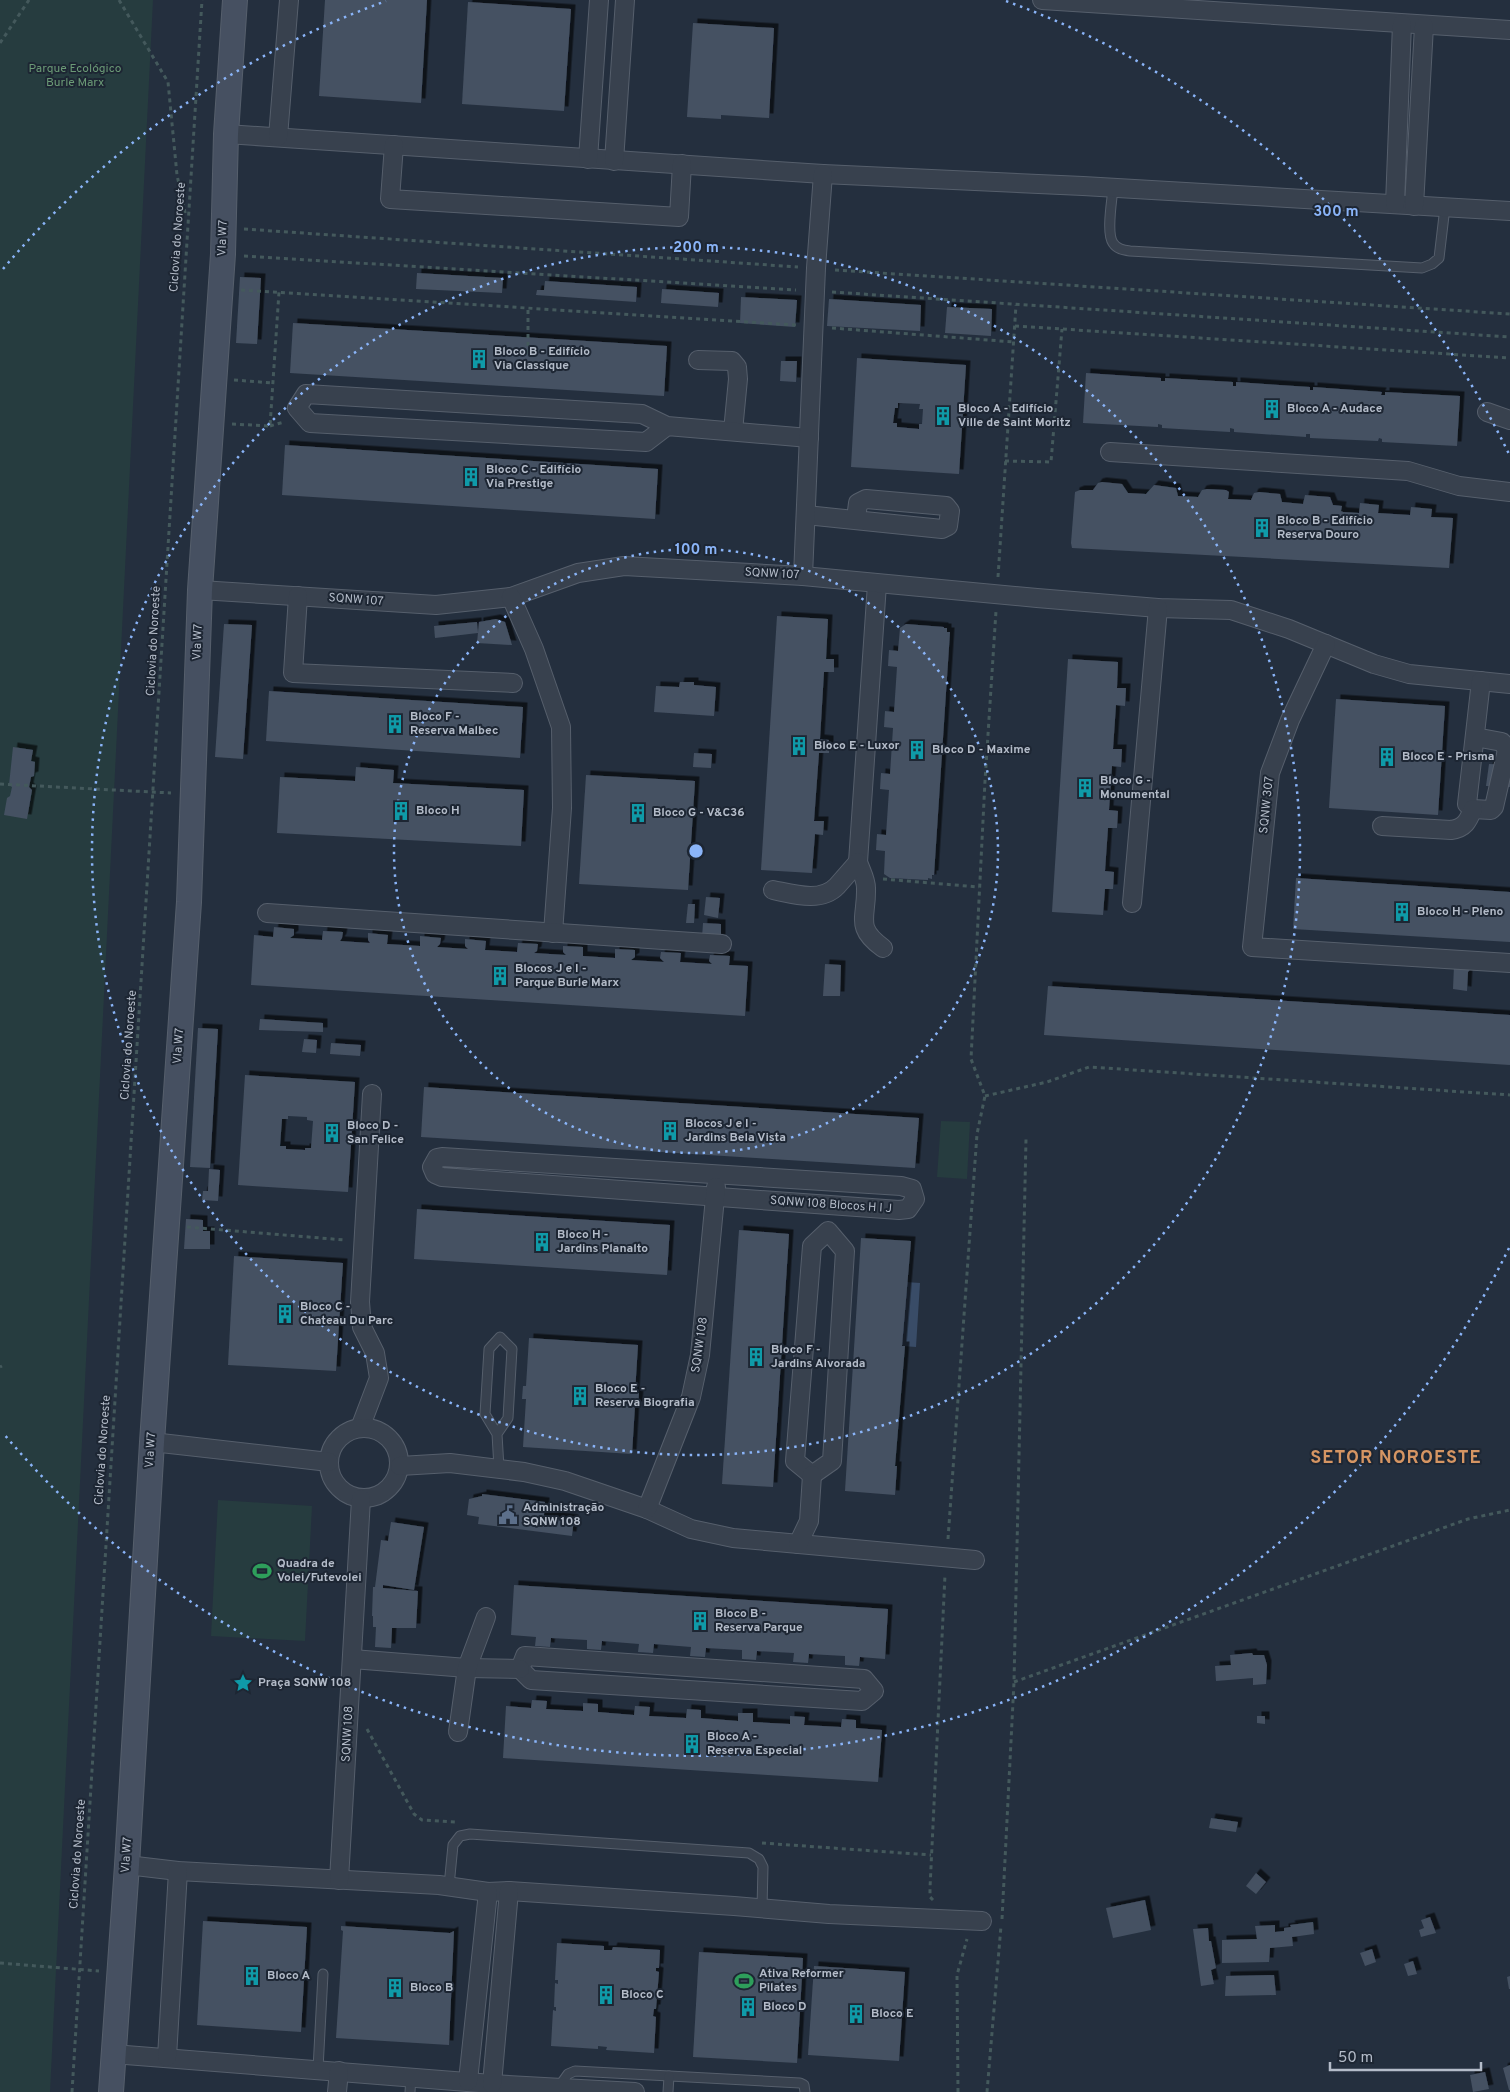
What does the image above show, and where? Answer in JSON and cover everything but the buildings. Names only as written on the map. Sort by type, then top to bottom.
[{"type":"main road","name":"Vla W7","points":[[111,2092],[127,1866],[166,1225],[189,902],[200,590],[221,288],[226,134],[235,0]]},
{"type":"street","points":[[278,137],[288,0]]},
{"type":"street","points":[[588,159],[599,0]]},
{"type":"street","points":[[614,161],[624,0]]},
{"type":"street","points":[[1042,0],[1135,3],[1424,26],[1510,30]]},
{"type":"street","points":[[1395,204],[1402,24]]},
{"type":"street","points":[[1414,206],[1424,26]]},
{"type":"street","points":[[226,134],[823,174],[1113,188],[1510,211]]},
{"type":"street","points":[[394,145],[390,199],[679,217],[682,164]]},
{"type":"street","points":[[803,576],[816,268],[823,174]]},
{"type":"street","points":[[698,360],[732,361],[737,367],[738,379],[732,431]]},
{"type":"street","points":[[667,426],[646,442],[310,422],[297,408],[306,394],[642,414],[667,426],[809,438]]},
{"type":"street","points":[[1487,412],[1510,420]]},
{"type":"street","points":[[1110,452],[1408,471],[1459,486],[1510,492]]},
{"type":"street","points":[[806,515],[942,529],[948,526],[950,511],[946,506],[866,499],[858,504],[856,519]]},
{"type":"street","name":"SQNW 107","points":[[200,590],[436,605],[511,597],[578,573],[624,566],[803,576],[997,595],[1158,608]]},
{"type":"street","points":[[877,584],[861,870],[866,888],[864,924],[870,938],[883,948]]},
{"type":"street","points":[[298,596],[293,673],[513,683]]},
{"type":"street","points":[[511,597],[534,649],[561,727],[562,808],[553,932]]},
{"type":"street","points":[[1132,903],[1158,608],[1231,610],[1289,629],[1374,664],[1409,674],[1510,684]]},
{"type":"street","name":"SQNW 307","points":[[1326,644],[1290,720],[1270,773],[1252,947],[1510,963]]},
{"type":"street","points":[[1475,737],[1502,742],[1507,750],[1494,807],[1487,810],[1473,809],[1467,804],[1481,681]]},
{"type":"street","points":[[1382,826],[1460,829],[1467,822],[1473,809]]},
{"type":"street","points":[[773,890],[805,896],[821,895],[861,870]]},
{"type":"street","points":[[267,913],[722,944]]},
{"type":"street","points":[[360,1428],[379,1378],[375,1353],[362,1327],[360,1302],[372,1094]]},
{"type":"street","name":"SQNW 108 Blocos H I J","points":[[442,1157],[717,1173],[902,1186],[912,1189],[915,1199],[908,1209],[899,1210],[442,1177],[434,1174],[432,1167],[437,1158],[442,1157]]},
{"type":"street","name":"SQNW 108","points":[[647,1508],[690,1397],[700,1354],[717,1173]]},
{"type":"street","points":[[828,1231],[845,1251],[832,1461],[812,1475],[795,1461],[812,1246],[828,1231]]},
{"type":"street","points":[[360,1428],[376,1430],[389,1438],[397,1450],[400,1466],[395,1480],[385,1491],[372,1498],[361,1499],[350,1496],[336,1484],[331,1474],[329,1462],[334,1446],[345,1434],[360,1428]]},
{"type":"street","points":[[152,1442],[329,1462]]},
{"type":"street","points":[[400,1466],[450,1463],[524,1472],[565,1482],[647,1508],[691,1528],[733,1538],[975,1560]]},
{"type":"street","points":[[798,1544],[809,1520],[812,1475]]},
{"type":"street","name":"SQNW 108","points":[[339,1880],[361,1499]]},
{"type":"street","points":[[458,1732],[467,1668],[486,1617]]},
{"type":"street","points":[[352,1659],[467,1668],[520,1669],[531,1680],[862,1701],[874,1690],[864,1679],[524,1656],[520,1669]]},
{"type":"street","points":[[127,1866],[178,1871],[449,1886],[488,1892],[509,1891],[886,1918],[975,1921]]},
{"type":"street","points":[[167,2057],[178,1871]]},
{"type":"street","points":[[492,2084],[509,1891]]},
{"type":"street","points":[[468,2081],[488,1892]]},
{"type":"street","points":[[113,2054],[339,2071],[411,2084],[468,2081],[635,2092]]},
{"type":"street","points":[[337,2092],[339,2071]]},
{"type":"lane","points":[[1113,188],[1110,237],[1114,245],[1121,250],[1159,253],[1422,268],[1432,264],[1438,258],[1445,207]]},
{"type":"lane","points":[[497,1434],[508,1418],[512,1349],[500,1337],[489,1349],[485,1414],[497,1434],[499,1468]]},
{"type":"lane","points":[[449,1886],[453,1844],[460,1836],[470,1834],[749,1853],[759,1859],[763,1867],[762,1908]]},
{"type":"lane","points":[[318,2069],[323,1974]]},
{"type":"lane","points":[[558,2088],[568,2074],[575,2071],[800,2083],[804,2085],[805,2092]]},
{"type":"lane","points":[[668,2092],[669,2076]]},
{"type":"path","points":[[0,44],[29,0]]},
{"type":"path","points":[[119,0],[168,82],[177,175],[187,222]]},
{"type":"path","name":"Ciclovia do Noroeste","points":[[72,2092],[202,0]]},
{"type":"path","points":[[224,227],[1510,314]]},
{"type":"path","points":[[223,254],[1510,337]]},
{"type":"path","points":[[221,288],[814,326],[1014,342]]},
{"type":"path","points":[[212,422],[270,426],[280,292]]},
{"type":"path","points":[[937,1903],[930,1897],[931,1855],[946,1557],[977,1134],[985,1096],[971,1059],[997,595],[1016,305]]},
{"type":"path","points":[[528,308],[528,354]]},
{"type":"path","points":[[1014,326],[1510,358]]},
{"type":"path","points":[[1005,461],[1050,462],[1062,329]]},
{"type":"path","points":[[214,379],[273,383]]},
{"type":"path","points":[[0,784],[192,794]]},
{"type":"path","points":[[861,870],[980,886]]},
{"type":"path","points":[[985,1096],[1047,1082],[1089,1067],[1510,1095]]},
{"type":"path","points":[[987,2092],[1001,1927],[1014,1682],[1026,1139]]},
{"type":"path","points":[[166,1225],[363,1241]]},
{"type":"path","points":[[1014,1682],[1468,1519],[1510,1510]]},
{"type":"path","points":[[349,1726],[366,1726],[414,1814],[422,1820],[461,1822]]},
{"type":"path","points":[[755,1843],[931,1855]]},
{"type":"path","points":[[958,2092],[957,1975],[968,1932],[975,1921]]},
{"type":"path","points":[[0,1963],[119,1973]]},
{"type":"green space","name":"Parque Ecológico Burle Marx","points":[[0,0],[153,0],[50,2092],[0,2092]]},
{"type":"green space","points":[[941,1121],[970,1122],[967,1179],[937,1177]]},
{"type":"green space","name":"Quadra de Volei/Futevolei","points":[[218,1500],[312,1506],[305,1641],[211,1636]]},
{"type":"water","points":[[906,1282],[920,1283],[916,1347],[902,1346]]},
{"type":"place","name":"Bloco B - Edifício Via Classique","points":[[479,359]]},
{"type":"place","name":"Bloco A - Audace","points":[[1272,409]]},
{"type":"place","name":"Bloco A - Edifício Ville de Saint Moritz","points":[[943,416]]},
{"type":"place","name":"Bloco C - Edifício Via Prestige","points":[[471,477]]},
{"type":"place","name":"Bloco B - Edifício Reserva Douro","points":[[1262,528]]},
{"type":"place","name":"Bloco F - Reserva Malbec","points":[[395,724]]},
{"type":"place","name":"Bloco E - Luxor","points":[[799,746]]},
{"type":"place","name":"Bloco D - Maxime","points":[[917,750]]},
{"type":"place","name":"Bloco E - Prisma","points":[[1387,757]]},
{"type":"place","name":"Bloco G - Monumental","points":[[1085,788]]},
{"type":"place","name":"Bloco H","points":[[401,811]]},
{"type":"place","name":"Bloco G - V&C36","points":[[638,813]]},
{"type":"place","name":"Bloco H - Pleno","points":[[1402,912]]},
{"type":"place","name":"Blocos J e I - Parque Burle Marx","points":[[500,976]]},
{"type":"place","name":"Blocos J e I - Jardins Bela Vista","points":[[670,1131]]},
{"type":"place","name":"Bloco D - San Felice","points":[[332,1133]]},
{"type":"place","name":"Bloco H - Jardins Planalto","points":[[542,1242]]},
{"type":"place","name":"Bloco C - Chateau Du Parc","points":[[285,1314]]},
{"type":"place","name":"Bloco F - Jardins Alvorada","points":[[756,1357]]},
{"type":"place","name":"Bloco E - Reserva Biografia","points":[[580,1396]]},
{"type":"place","name":"Administração SQNW 108","points":[[508,1515]]},
{"type":"place","name":"Quadra de Volei/Futevolei","points":[[262,1571]]},
{"type":"place","name":"Bloco B - Reserva Parque","points":[[700,1621]]},
{"type":"place","name":"Praça SQNW 108","points":[[243,1683]]},
{"type":"place","name":"Bloco A - Reserva Especial","points":[[692,1744]]},
{"type":"place","name":"Bloco A","points":[[252,1976]]},
{"type":"place","name":"Ativa Reformer Pilates","points":[[744,1981]]},
{"type":"place","name":"Bloco B","points":[[395,1988]]},
{"type":"place","name":"Bloco C","points":[[606,1995]]},
{"type":"place","name":"Bloco D","points":[[748,2007]]},
{"type":"place","name":"Bloco E","points":[[856,2014]]},
{"type":"district","name":"SETOR NOROESTE","points":[[1396,1458]]}]
